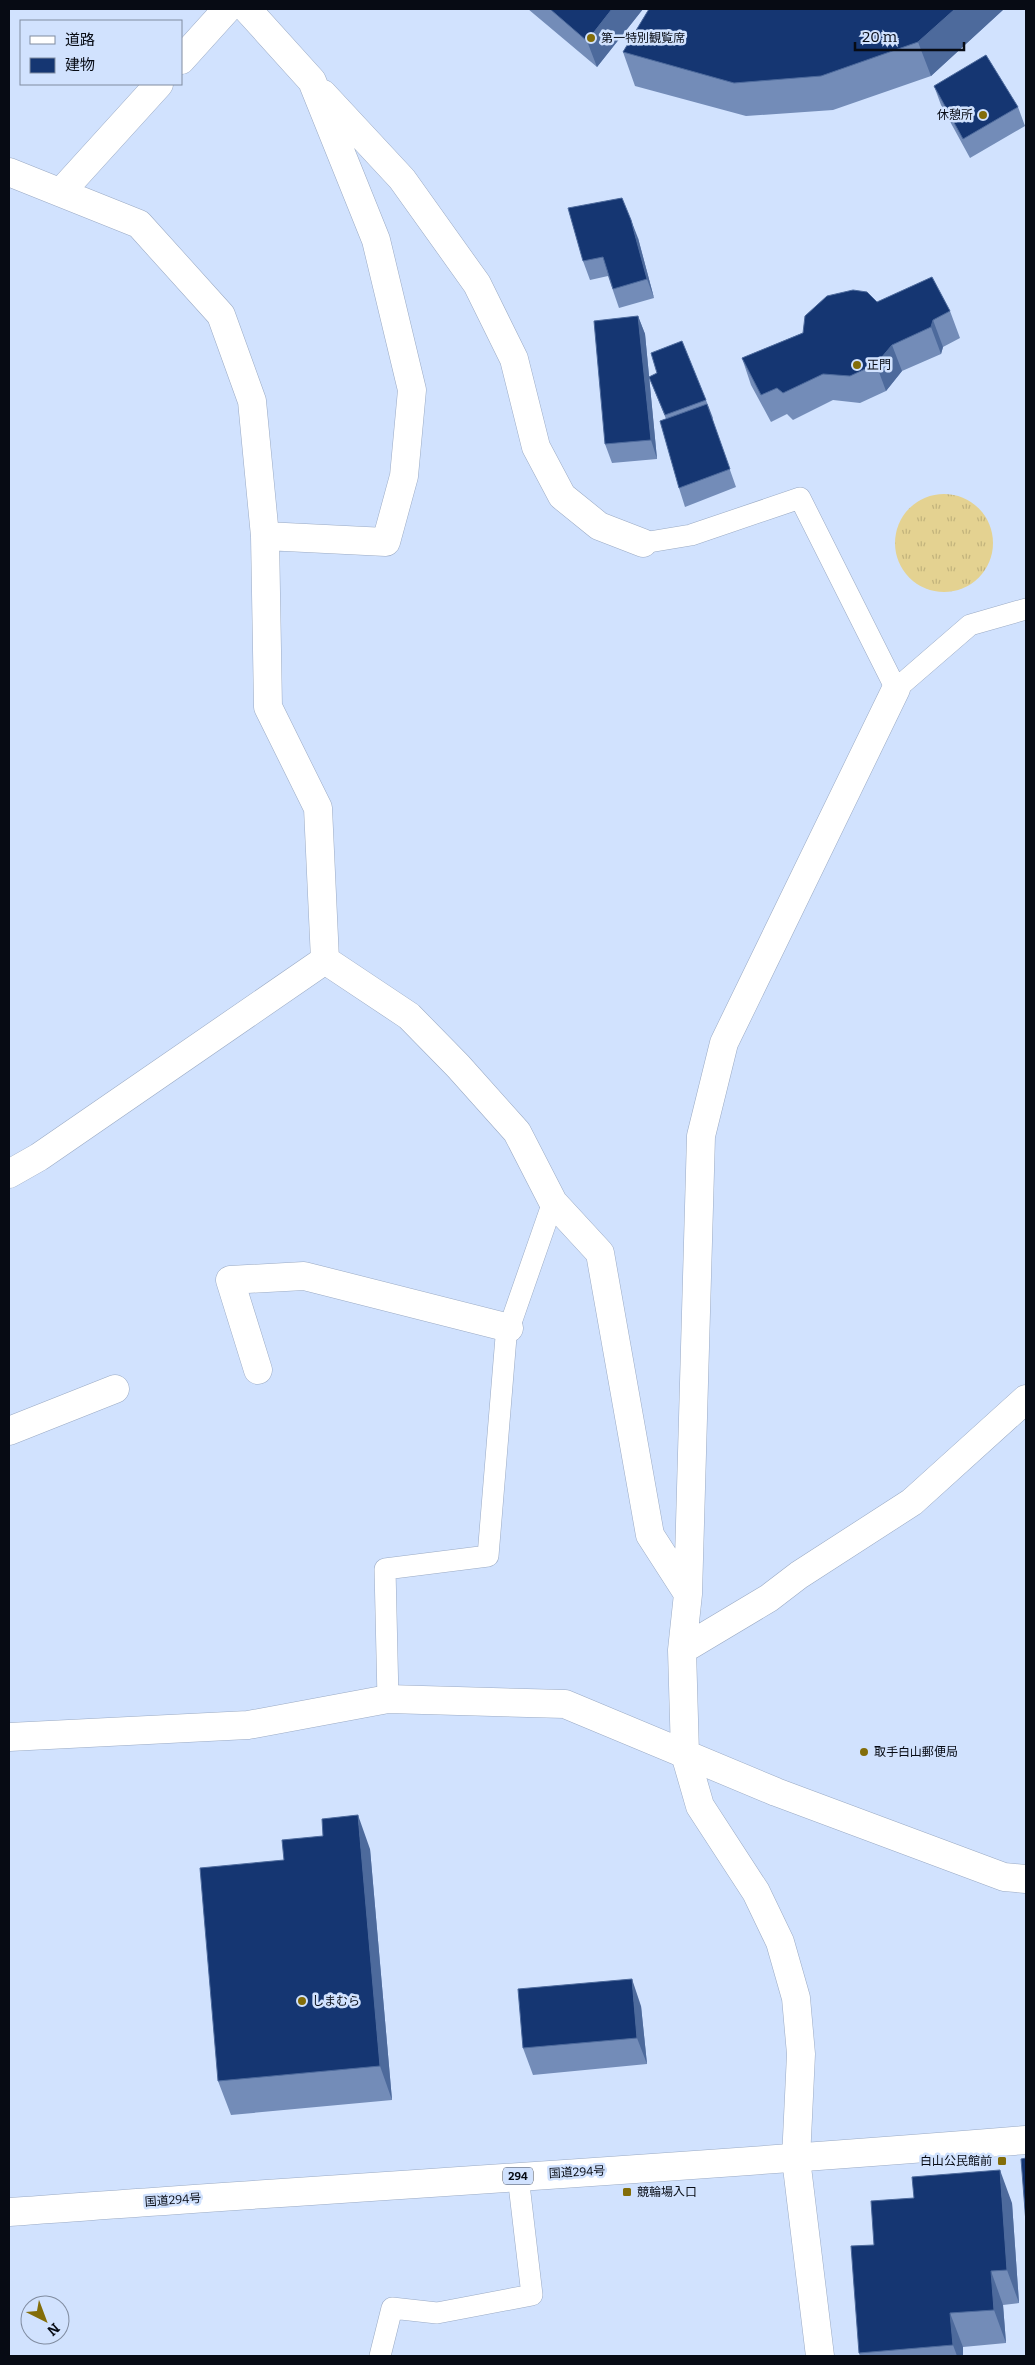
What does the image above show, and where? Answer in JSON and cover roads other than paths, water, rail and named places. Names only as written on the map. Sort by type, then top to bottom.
[{"type":"main road","points":[[182,59],[227,9]]},
{"type":"main road","points":[[247,9],[402,179],[477,284],[514,359],[536,447],[562,496],[599,526],[643,542]]},
{"type":"main road","points":[[265,536],[386,542],[404,476],[412,390],[376,240],[312,82]]},
{"type":"main road","points":[[61,192],[158,85]]},
{"type":"main road","points":[[9,172],[139,224],[221,315],[252,401],[265,536],[268,706],[318,808],[325,960]]},
{"type":"main road","points":[[820,2356],[796,2159],[801,2054],[796,1998],[780,1942],[756,1892],[700,1806],[685,1754],[682,1650],[688,1594],[701,1136],[724,1043],[896,689]]},
{"type":"main road","points":[[9,1174],[39,1157],[325,960]]},
{"type":"main road","points":[[325,960],[409,1016],[458,1066],[517,1132],[553,1202],[600,1252],[650,1535],[688,1594]]},
{"type":"main road","points":[[258,1370],[230,1280],[304,1276],[509,1328]]},
{"type":"main road","points":[[9,1431],[115,1389]]},
{"type":"main road","points":[[682,1650],[770,1598],[799,1575],[912,1502],[1026,1399]]},
{"type":"main road","points":[[9,1736],[248,1725],[388,1699],[565,1704],[776,1792],[1004,1877],[1026,1879]]},
{"type":"main road","name":"国道294号","points":[[9,2212],[518,2176],[796,2159],[1026,2140]]},
{"type":"lane","points":[[643,542],[691,535],[800,498],[896,689],[970,625],[1026,609]]},
{"type":"lane","points":[[388,1699],[385,1569],[488,1556],[506,1337],[553,1202]]},
{"type":"lane","points":[[380,2356],[392,2308],[437,2313],[532,2295],[518,2176]]},
{"type":"place","name":"第一特別観覧席","points":[[591,38]]},
{"type":"place","name":"休憩所","points":[[983,115]]},
{"type":"place","name":"正門","points":[[857,365]]},
{"type":"place","name":"取手白山郵便局","points":[[864,1752]]},
{"type":"place","name":"しまむら","points":[[302,2001]]},
{"type":"place","name":"白山公民館前","points":[[1002,2161]]},
{"type":"place","name":"競輪場入口","points":[[627,2192]]}]
